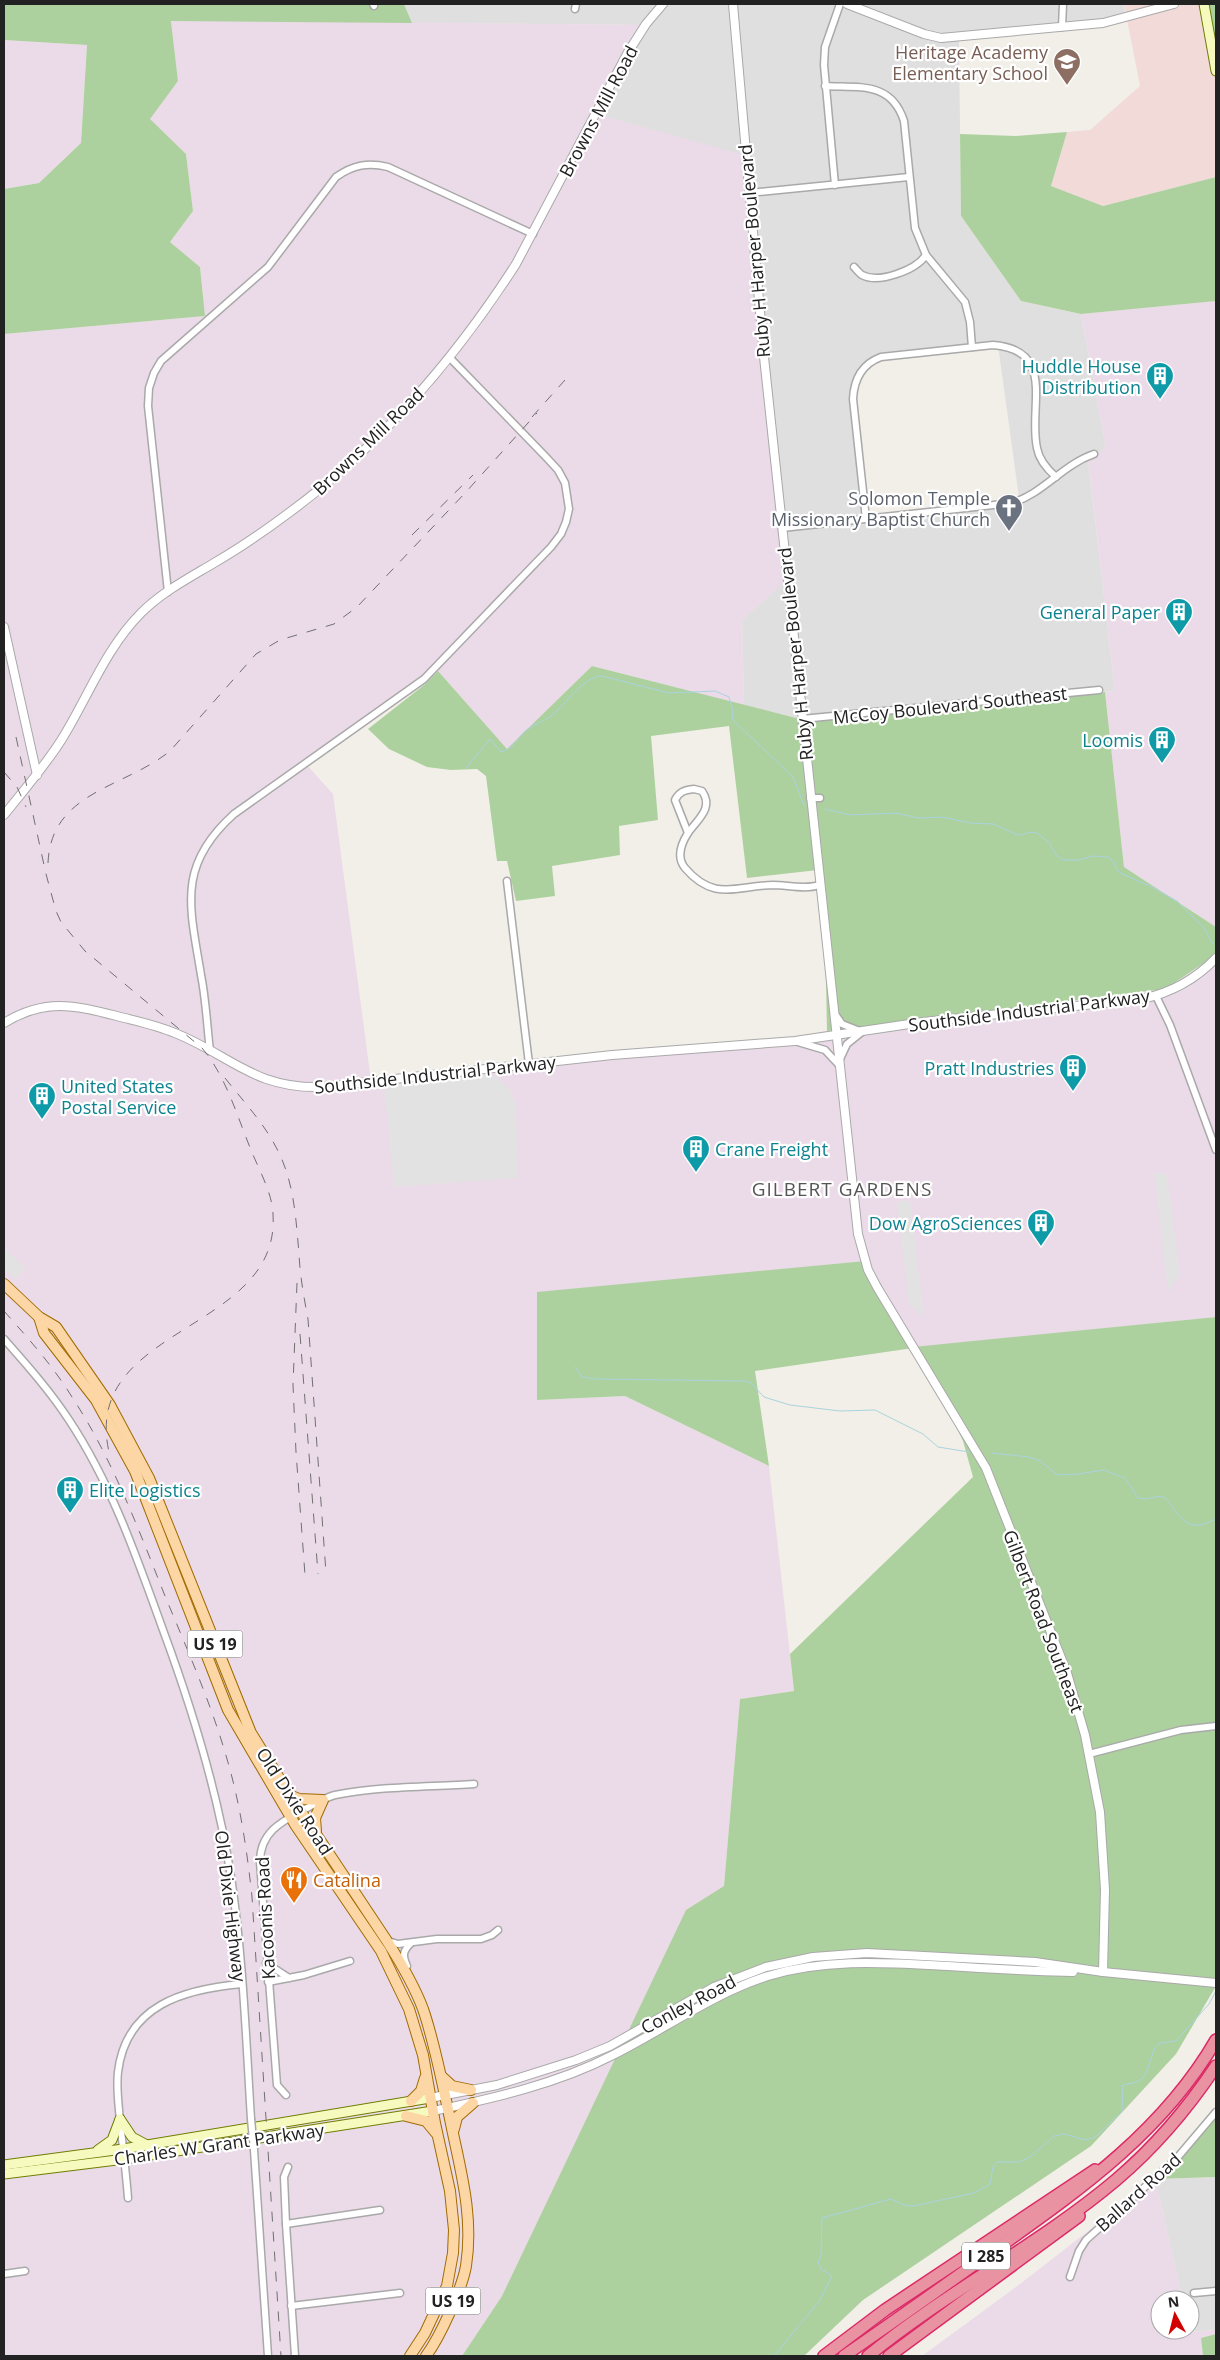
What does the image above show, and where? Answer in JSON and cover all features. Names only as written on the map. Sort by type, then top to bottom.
[{"type":"highway","name":"I 285","points":[[844,2356],[1075,2193],[1124,2153],[1183,2090],[1216,2040]]},
{"type":"highway","name":"I 285","points":[[868,2356],[1114,2181],[1161,2137],[1187,2107],[1216,2066]]},
{"type":"highway","points":[[824,2356],[885,2310],[1087,2174],[1124,2153]]},
{"type":"highway","points":[[889,2356],[1074,2220],[1114,2181]]},
{"type":"main road","points":[[1204,4],[1216,71]]},
{"type":"main road","name":"US 19","points":[[4,1284],[39,1317],[44,1333],[96,1400],[140,1470]]},
{"type":"main road","name":"Old Dixie Road","points":[[140,1470],[244,1719],[289,1795],[388,1941],[411,1983],[422,2008],[448,2108],[468,2212],[466,2268],[426,2356]]},
{"type":"main road","name":"Old Dixie Road","points":[[140,1470],[228,1710],[290,1815],[392,1972],[410,2010],[426,2073],[450,2190],[454,2230],[453,2253],[447,2286],[439,2308],[410,2356]]},
{"type":"main road","points":[[289,1795],[299,1799],[322,1800],[315,1818],[316,1834]]},
{"type":"main road","points":[[411,2101],[421,2091],[426,2073]]},
{"type":"main road","points":[[440,2074],[452,2086],[470,2090]]},
{"type":"main road","name":"Charles W Grant Parkway","points":[[4,2165],[147,2145],[430,2098]]},
{"type":"main road","points":[[453,2135],[457,2117],[473,2102]]},
{"type":"main road","name":"Charles W Grant Parkway","points":[[4,2174],[125,2159],[433,2111]]},
{"type":"main road","points":[[406,2116],[426,2121],[438,2136]]},
{"type":"main road","points":[[120,2119],[132,2137],[147,2145]]},
{"type":"main road","points":[[91,2153],[112,2140],[120,2119]]},
{"type":"street","name":"Browns Mill Road","points":[[4,815],[37,775],[62,738],[122,636],[143,611],[168,592],[255,537],[322,488],[388,427],[450,358],[497,294],[533,234],[627,54],[646,24],[663,4]]},
{"type":"street","name":"Ruby H Harper Boulevard","points":[[733,4],[749,193],[782,528],[858,1234],[868,1270],[884,1303],[915,1351]]},
{"type":"street","points":[[835,185],[825,86],[825,47],[840,4]]},
{"type":"street","points":[[847,4],[924,34],[941,38],[1062,27],[1115,20],[1174,4]]},
{"type":"street","points":[[1062,27],[1063,4]]},
{"type":"street","points":[[825,86],[872,88],[893,99],[900,109],[904,121],[915,228],[926,254],[965,302],[970,322],[972,347]]},
{"type":"street","points":[[168,592],[148,406],[149,388],[154,373],[169,351],[268,267],[336,177],[348,168],[370,163],[388,166],[533,234]]},
{"type":"street","points":[[749,193],[909,177]]},
{"type":"street","points":[[854,267],[863,275],[872,277],[895,274],[917,265],[926,254]]},
{"type":"street","points":[[866,520],[853,399],[854,386],[859,375],[869,363],[881,357],[972,347],[1006,346],[1022,354],[1029,362],[1036,385],[1037,449],[1044,464],[1056,476]]},
{"type":"street","points":[[210,1052],[202,977],[190,904],[194,872],[208,842],[234,814],[424,679],[561,534],[566,522],[569,496],[558,470],[450,358]]},
{"type":"street","points":[[782,528],[1012,503],[1035,494],[1072,463],[1094,454]]},
{"type":"street","points":[[4,627],[37,775]]},
{"type":"street","name":"McCoy Boulevard Southeast","points":[[802,719],[1099,690]]},
{"type":"street","points":[[688,833],[675,800],[678,794],[685,790],[694,789],[702,791],[708,799],[708,808],[688,833],[680,849],[682,865],[694,878],[705,886],[716,890],[773,885],[819,885]]},
{"type":"street","points":[[810,798],[820,798]]},
{"type":"street","points":[[507,881],[529,1064]]},
{"type":"street","name":"Southside Industrial Parkway","points":[[4,1023],[34,1008],[54,1005],[79,1006],[170,1031],[261,1078],[284,1085],[305,1088],[422,1077],[612,1055],[836,1037],[923,1022],[1122,1002],[1156,996],[1187,982],[1216,958]]},
{"type":"street","points":[[1156,996],[1170,1025],[1216,1150]]},
{"type":"street","points":[[833,1010],[842,1024],[862,1032],[841,1054],[839,1065]]},
{"type":"street","name":"Southside Industrial Parkway","points":[[795,1041],[814,1045],[825,1050],[839,1065]]},
{"type":"street","name":"Old Dixie Highway","points":[[4,1339],[55,1400],[73,1426],[101,1476],[124,1523],[178,1667],[211,1776],[231,1874],[242,1984],[268,2356]]},
{"type":"street","name":"Gilbert Road Southeast","points":[[915,1351],[986,1468],[1067,1673],[1089,1754],[1100,1812],[1105,1868],[1103,1972]]},
{"type":"street","points":[[1089,1754],[1181,1730],[1216,1726]]},
{"type":"street","name":"Kacoonis Road","points":[[286,2095],[277,2085],[266,1963],[261,1850],[269,1835],[290,1815],[333,1795],[376,1790],[474,1784]]},
{"type":"street","points":[[388,1941],[398,1944],[437,1939],[481,1939],[492,1935],[498,1930]]},
{"type":"street","points":[[411,1943],[405,1949],[403,1955],[426,2008],[429,2033]]},
{"type":"street","name":"Conley Road","points":[[430,2098],[506,2082],[594,2053],[714,1987],[766,1967],[829,1955],[867,1953],[1035,1962],[1103,1972],[1216,1982]]},
{"type":"street","points":[[268,1982],[350,1961]]},
{"type":"street","points":[[266,1963],[289,1978]]},
{"type":"street","name":"Conley Road","points":[[433,2111],[540,2085],[579,2071],[627,2048],[695,2008],[727,1992],[768,1976],[798,1969],[829,1964],[883,1963],[1030,1971],[1103,1972]]},
{"type":"street","points":[[128,2198],[117,2082],[120,2061],[128,2039],[146,2016],[159,2005],[180,1994],[208,1987],[242,1984]]},
{"type":"street","name":"Ballard Road","points":[[1070,2277],[1078,2251],[1086,2240],[1176,2158],[1216,2112]]},
{"type":"street","points":[[288,2167],[284,2177],[295,2356]]},
{"type":"street","points":[[286,2224],[380,2210]]},
{"type":"street","points":[[4,2274],[25,2271]]},
{"type":"street","points":[[1200,2292],[1216,2290]]},
{"type":"street","points":[[291,2306],[400,2293]]},
{"type":"shaded area","points":[[404,4],[1124,4],[1125,15],[959,39],[961,216],[1021,301],[1081,314],[1106,448],[1088,459],[1115,691],[800,719],[744,705],[742,620],[788,578],[593,113],[626,68],[649,25],[412,23]],"holes":[[[998,345],[1020,505],[862,522],[851,384],[874,358]]]},
{"type":"shaded area","points":[[1124,4],[1204,4],[1216,61],[1216,177],[1103,206],[1051,186],[1067,132],[1090,130],[1140,86]]},
{"type":"shaded area","points":[[171,20],[649,25],[626,68],[593,113],[744,155],[766,330],[788,579],[742,620],[744,705],[592,666],[507,750],[436,669],[306,764],[333,794],[371,1081],[528,1062],[704,1051],[827,1031],[1165,989],[1216,955],[1216,1317],[913,1348],[537,1400],[625,1396],[769,1466],[794,1691],[740,1699],[724,1886],[502,2296],[462,2356],[4,2356],[4,334],[205,316],[200,267],[170,242],[193,211],[186,154],[149,119],[178,81]]},
{"type":"shaded area","points":[[4,40],[87,45],[81,143],[39,183],[4,189]]},
{"type":"shaded area","points":[[1216,301],[1216,927],[1124,867],[1105,692],[1115,691],[1088,458],[1106,448],[1081,314]]},
{"type":"shaded area","points":[[481,1073],[496,1077],[509,1088],[516,1106],[518,1178],[394,1187],[384,1086]]},
{"type":"shaded area","points":[[1154,1173],[1167,1174],[1180,1275],[1168,1291]]},
{"type":"shaded area","points":[[897,1201],[910,1201],[924,1317],[909,1304]]},
{"type":"shaded area","points":[[4,1247],[25,1268],[15,1279],[4,1267]]},
{"type":"shaded area","points":[[1216,2177],[1216,2330],[1200,2331],[1200,2290],[1181,2290],[1155,2179]]},
{"type":"shaded area","points":[[1155,2179],[1181,2290],[1150,2290],[1150,2340],[1200,2340],[1200,2331],[1216,2330],[1216,2334],[1201,2338],[1203,2356],[922,2356],[1020,2284]]},
{"type":"green space","points":[[4,4],[404,4],[412,23],[171,21],[178,81],[150,119],[186,154],[193,211],[170,242],[200,267],[205,316],[4,334],[4,189],[39,183],[81,143],[87,45],[4,40]]},
{"type":"green space","points":[[1204,4],[1216,4],[1216,61]]},
{"type":"green space","points":[[1067,132],[1051,186],[1103,206],[1216,177],[1216,301],[1081,314],[1021,301],[961,216],[960,134],[1015,136]]},
{"type":"green space","points":[[592,666],[800,719],[1105,692],[1124,867],[1216,927],[1216,955],[1165,989],[827,1031],[825,933],[818,870],[747,878],[729,726],[651,736],[658,820],[619,826],[620,855],[552,866],[555,896],[516,901],[507,861],[497,861],[486,776],[477,769],[451,770],[427,767],[389,749],[368,729],[424,685],[438,671],[507,749]]},
{"type":"green space","points":[[866,1261],[913,1347],[1216,1317],[1216,1986],[1176,2054],[1091,2146],[863,2300],[804,2356],[462,2356],[502,2296],[686,1910],[724,1886],[740,1699],[794,1691],[790,1654],[973,1477],[963,1441],[943,1399],[913,1348],[755,1371],[769,1466],[625,1396],[537,1400],[537,1292]]},
{"type":"green space","points":[[1216,2116],[1216,2177],[1155,2179],[1178,2162]]},
{"type":"green space","points":[[1216,2334],[1216,2356],[1203,2356],[1201,2338]]},
{"type":"waterway","points":[[466,768],[490,739],[501,752],[509,748],[527,730],[551,716],[582,685],[595,677],[602,676],[669,693],[715,691],[729,697],[733,711],[732,719],[793,777],[804,805],[806,805]]},
{"type":"waterway","points":[[825,809],[850,815],[896,813],[919,818],[942,817],[971,823],[994,824],[1015,834],[1037,833],[1049,842],[1056,855],[1063,860],[1078,860],[1093,856],[1108,857],[1122,874],[1150,886],[1177,901],[1204,928],[1213,944]]},
{"type":"waterway","points":[[575,1367],[582,1377],[597,1379],[745,1381],[751,1383],[764,1397],[790,1405],[840,1411],[875,1410],[923,1434],[938,1447],[969,1452]]},
{"type":"waterway","points":[[992,1453],[1029,1457],[1040,1461],[1058,1475],[1104,1470],[1125,1478],[1138,1498],[1164,1497],[1185,1522],[1197,1525],[1216,1519]]},
{"type":"waterway","points":[[774,2356],[820,2300],[832,2276],[821,2269],[818,2262],[821,2255],[822,2218],[891,2199],[904,2205],[913,2206],[974,2193],[990,2184],[993,2167],[997,2162],[1019,2162],[1030,2157],[1054,2136],[1064,2134],[1085,2140],[1095,2137],[1122,2112],[1123,2085],[1137,2082],[1143,2078],[1155,2048],[1159,2043],[1176,2041],[1209,2004],[1216,1991]]},
{"type":"railway","points":[[532,417],[565,380]]},
{"type":"railway","points":[[48,863],[52,839],[62,820],[76,806],[93,794],[152,763],[170,751],[256,654],[280,640],[334,624],[357,607],[466,492],[537,413]]},
{"type":"railway","points":[[412,535],[473,475]]},
{"type":"railway","points":[[16,737],[46,874],[61,922],[85,951],[202,1048],[218,1071],[230,1097],[265,1181],[272,1206],[273,1214],[267,1253],[246,1284],[216,1309],[149,1354],[122,1380],[108,1413],[110,1456]]},
{"type":"railway","points":[[4,772],[17,787],[26,807]]},
{"type":"railway","points":[[225,1078],[272,1139],[283,1161],[291,1187],[301,1279],[308,1319],[326,1573]]},
{"type":"railway","points":[[297,1283],[293,1385],[305,1575]]},
{"type":"railway","points":[[4,1311],[57,1374],[100,1444],[134,1519],[198,1676],[214,1717],[232,1776],[248,1862],[252,1897],[281,2356]]},
{"type":"railway","points":[[300,1334],[318,1574]]},
{"type":"place","name":"Heritage Academy Elementary School","points":[[1067,86]]},
{"type":"place","name":"Huddle House Distribution","points":[[1160,400]]},
{"type":"place","name":"Solomon Temple Missionary Baptist Church","points":[[1009,532]]},
{"type":"place","name":"General Paper","points":[[1179,636]]},
{"type":"place","name":"Loomis","points":[[1162,764]]},
{"type":"place","name":"Pratt Industries","points":[[1073,1092]]},
{"type":"place","name":"United States Postal Service","points":[[42,1120]]},
{"type":"place","name":"Crane Freight","points":[[696,1173]]},
{"type":"place","name":"Dow AgroSciences","points":[[1041,1247]]},
{"type":"place","name":"Elite Logistics","points":[[70,1514]]},
{"type":"place","name":"Catalina","points":[[294,1904]]},
{"type":"district","name":"GILBERT GARDENS","points":[[842,1189]]}]
